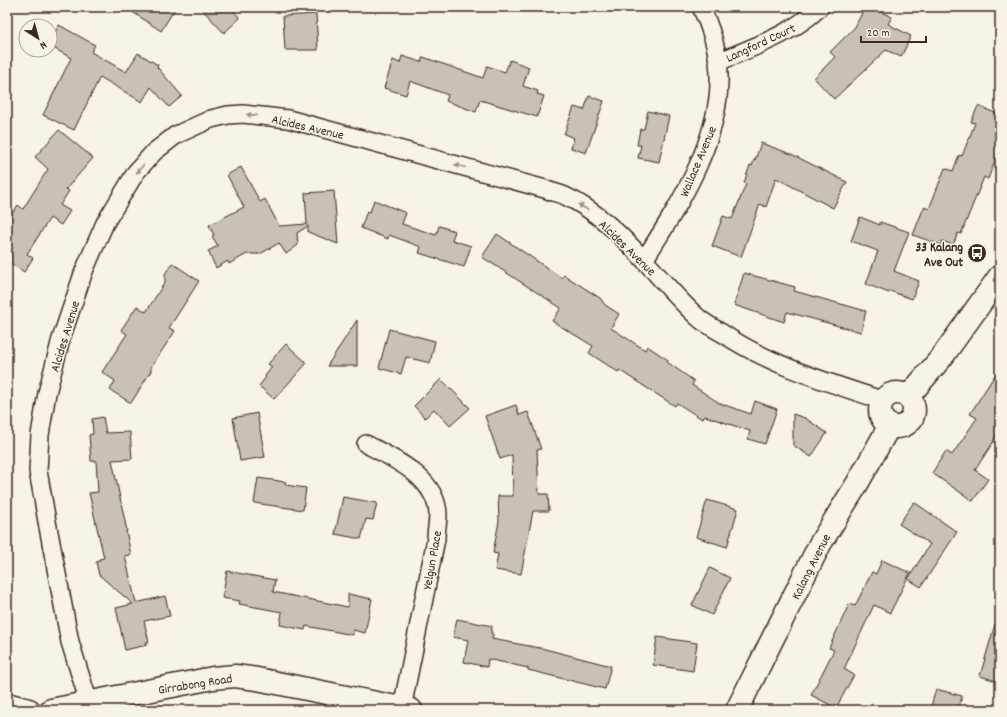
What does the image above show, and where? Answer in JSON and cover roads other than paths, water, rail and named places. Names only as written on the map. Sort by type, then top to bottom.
[{"type":"street","name":"Wallace Avenue","points":[[644,260],[673,215],[693,175],[705,149],[714,119],[718,89],[718,62],[710,27],[701,7]]},
{"type":"street","name":"Langford Court","points":[[718,62],[785,32],[804,20],[820,7]]},
{"type":"street","name":"Alcides Avenue","points":[[89,703],[70,642],[38,471],[40,435],[47,393],[61,339],[84,271],[105,223],[136,172],[159,148],[176,135],[211,119],[228,115],[243,114],[288,119],[545,189],[564,196],[583,206],[614,230],[644,260],[675,296],[702,320],[738,344],[769,360],[791,369],[884,401]]},
{"type":"street","points":[[908,397],[942,357],[1000,276]]},
{"type":"street","points":[[892,394],[908,397],[912,401],[914,412],[910,422],[901,427],[890,425],[882,417],[881,406],[884,401],[892,394]]},
{"type":"street","name":"Kalang Avenue","points":[[737,710],[820,544],[861,477],[890,425]]},
{"type":"street","name":"Yelgun Place","points":[[366,444],[406,467],[423,482],[434,498],[438,514],[436,539],[406,709]]},
{"type":"street","name":"Girrabong Road","points":[[50,710],[213,678],[235,676],[257,679],[406,709]]},
{"type":"street","points":[[7,704],[29,710]]},
{"type":"place","name":"33 Kalang Ave Out","points":[[977,253]]}]
